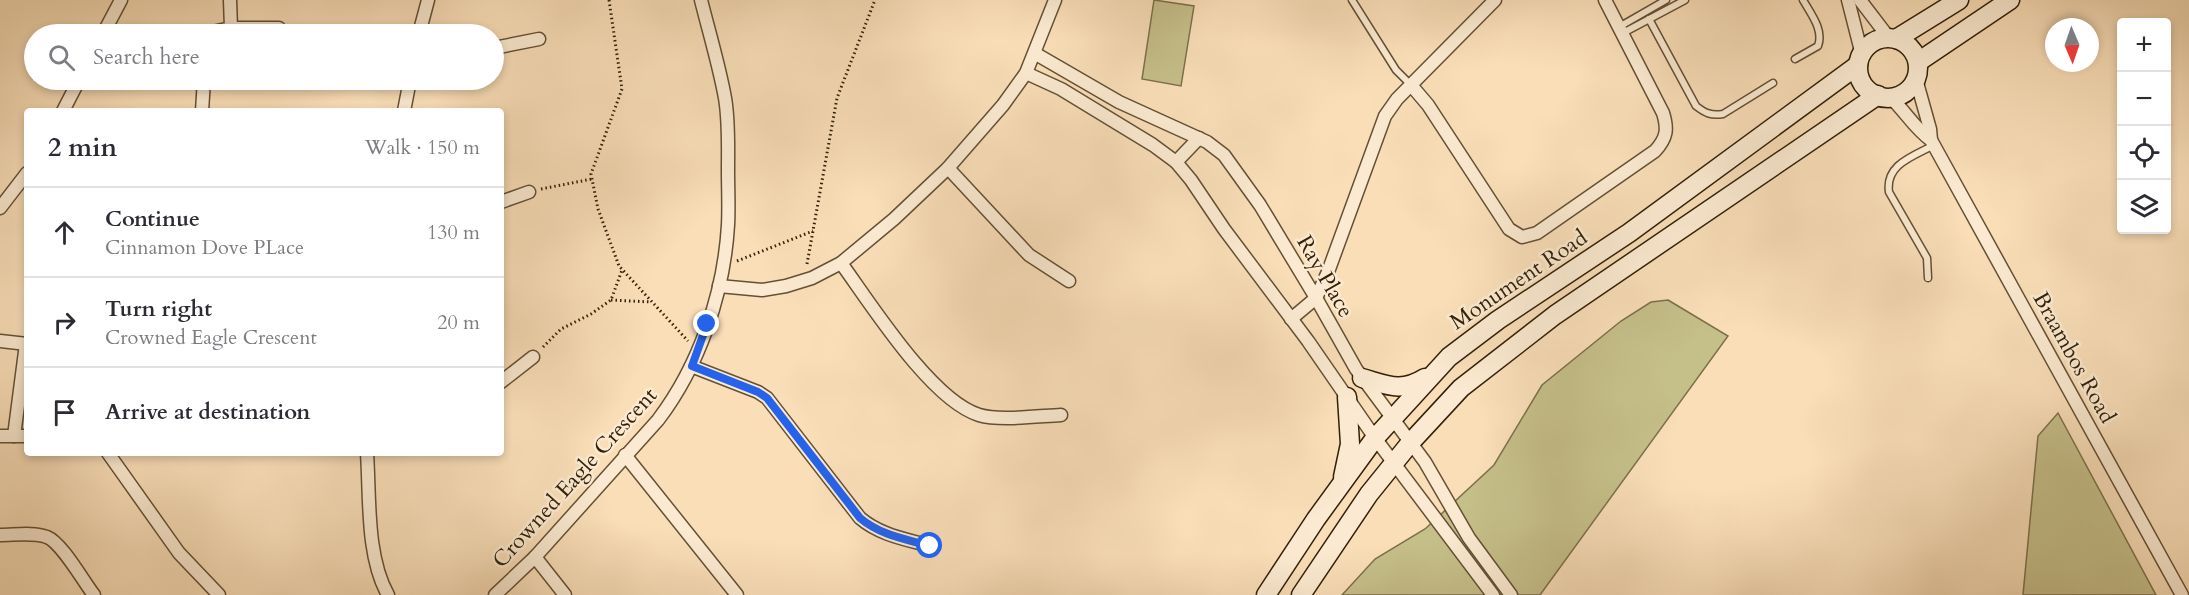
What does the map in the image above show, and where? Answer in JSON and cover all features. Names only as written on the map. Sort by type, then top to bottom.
[{"type":"main road","points":[[1892,39],[1959,0]]},
{"type":"main road","points":[[1301,595],[1369,494],[1411,442],[1461,388],[1555,315],[1884,97],[1906,93],[1917,71],[2010,0]]},
{"type":"main road","points":[[1884,97],[1864,86],[1859,76],[1860,60],[1868,46],[1877,40],[1892,39],[1906,44],[1913,52],[1917,71]]},
{"type":"main road","name":"Monument Road","points":[[1266,595],[1375,438],[1435,372],[1468,341],[1629,233],[1860,60]]},
{"type":"main road","points":[[1362,378],[1394,387],[1403,387],[1413,385],[1435,372]]},
{"type":"main road","points":[[1339,490],[1350,444],[1347,397]]},
{"type":"street","points":[[108,24],[121,0]]},
{"type":"street","points":[[230,0],[231,24]]},
{"type":"street","points":[[422,24],[428,0]]},
{"type":"street","name":"Crowned Eagle Crescent","points":[[495,595],[535,557],[664,412],[692,366],[719,286],[728,227],[728,116],[701,0]]},
{"type":"street","points":[[719,286],[762,290],[804,281],[841,263],[894,219],[948,168],[1003,105],[1026,73],[1036,54],[1055,0]]},
{"type":"street","points":[[1291,319],[1316,298],[1328,272],[1385,116],[1397,99],[1495,0]]},
{"type":"street","points":[[1411,85],[1428,105],[1509,229],[1515,235],[1529,237],[1655,151],[1666,137],[1667,128],[1663,113],[1605,0]]},
{"type":"street","points":[[1848,0],[1860,60]]},
{"type":"street","points":[[1860,0],[1892,39]]},
{"type":"street","points":[[504,46],[539,39]]},
{"type":"street","name":"Ray Place","points":[[1036,54],[1119,102],[1207,142],[1224,155],[1239,174],[1316,298],[1362,378],[1411,442],[1469,538],[1511,595]]},
{"type":"street","name":"Braambos Road","points":[[1917,71],[1932,143]]},
{"type":"street","points":[[1026,73],[1061,89],[1153,145],[1176,162],[1375,438],[1493,595]]},
{"type":"street","points":[[65,108],[74,90]]},
{"type":"street","points":[[202,108],[203,90]]},
{"type":"street","points":[[405,108],[408,90]]},
{"type":"street","points":[[1088,106],[1099,90]]},
{"type":"street","name":"Braambos Road","points":[[1884,97],[1903,110],[1932,143],[2182,595]]},
{"type":"street","points":[[1176,162],[1199,138]]},
{"type":"street","points":[[948,168],[1029,255],[1070,281]]},
{"type":"street","points":[[0,208],[24,177]]},
{"type":"street","points":[[504,201],[529,192]]},
{"type":"street","points":[[841,263],[914,362],[945,395],[966,410],[980,415],[1061,415]]},
{"type":"street","points":[[0,341],[24,344]]},
{"type":"street","points":[[504,380],[533,357]]},
{"type":"street","points":[[692,366],[758,392],[767,398],[860,518],[872,528],[887,535],[930,546]]},
{"type":"street","points":[[0,436],[21,436],[24,381]]},
{"type":"street","points":[[625,455],[737,595]]},
{"type":"street","points":[[110,456],[179,553],[219,595]]},
{"type":"street","points":[[367,456],[372,543],[381,580],[388,595]]},
{"type":"street","points":[[0,535],[48,537],[57,544],[94,595]]},
{"type":"street","points":[[535,557],[565,595]]},
{"type":"lane","points":[[1352,0],[1396,70],[1411,85]]},
{"type":"lane","points":[[1621,30],[1649,19],[1685,0]]},
{"type":"lane","points":[[1795,59],[1818,46],[1821,39],[1820,31],[1803,0]]},
{"type":"lane","points":[[1621,30],[1660,1]]},
{"type":"lane","points":[[1649,19],[1696,106],[1705,113],[1716,116],[1723,114],[1773,83]]},
{"type":"lane","points":[[1928,278],[1927,258],[1889,192],[1888,185],[1894,169],[1901,162],[1932,143]]},
{"type":"path","points":[[609,0],[622,89],[591,174],[598,209],[622,270],[697,350]]},
{"type":"path","points":[[804,281],[837,98],[875,0]]},
{"type":"path","points":[[529,192],[592,179]]},
{"type":"path","points":[[722,268],[813,231]]},
{"type":"path","points":[[533,357],[561,329],[591,314],[611,300],[622,270]]},
{"type":"path","points":[[611,300],[652,302]]},
{"type":"shaded area","points":[[1154,0],[1194,6],[1181,86],[1142,79]]},
{"type":"shaded area","points":[[1668,300],[1728,336],[1540,595],[1342,595],[1375,559],[1425,529],[1494,465],[1542,385],[1621,321],[1651,302]]},
{"type":"shaded area","points":[[2058,413],[2156,595],[2023,595],[2038,436]]},
{"type":"route","points":[[707,324],[692,366],[758,392],[767,398],[860,518],[872,528],[887,535],[930,546]]}]
